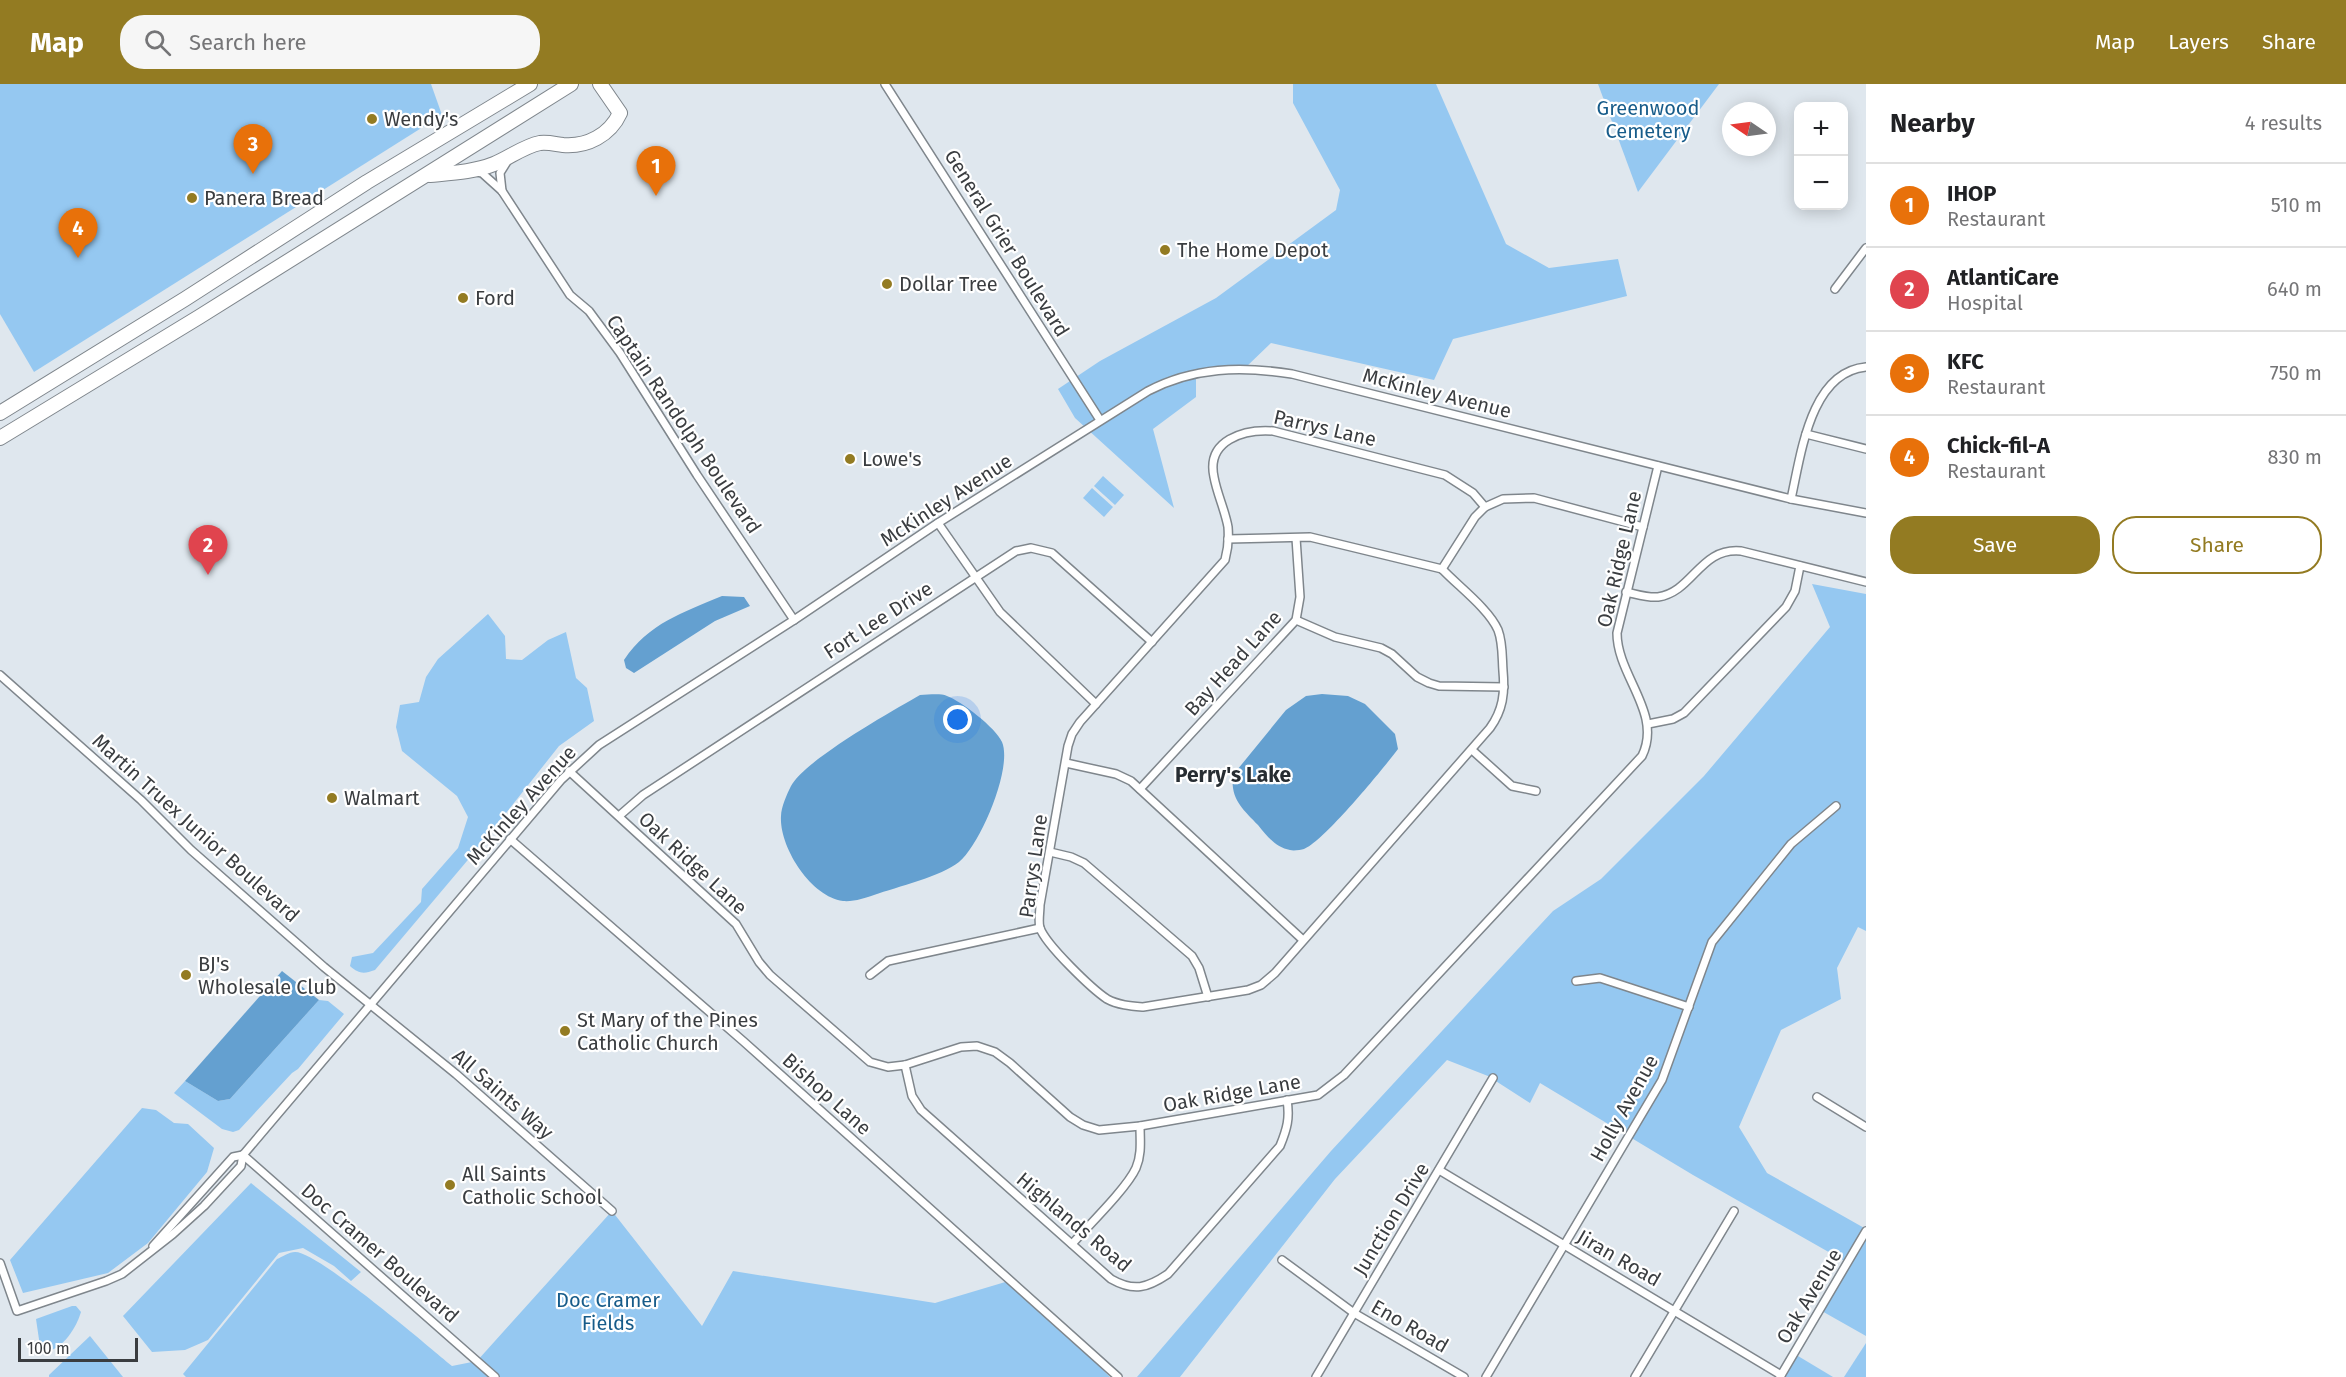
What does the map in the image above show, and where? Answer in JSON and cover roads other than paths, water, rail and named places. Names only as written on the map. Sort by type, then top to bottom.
[{"type":"highway","points":[[0,413],[367,182],[530,84]]},
{"type":"highway","points":[[0,438],[428,175],[495,130],[571,84]]},
{"type":"highway","points":[[428,175],[492,165],[539,143],[575,145],[607,133],[620,113],[600,84]]},
{"type":"street","name":"General Grier Boulevard","points":[[885,84],[1100,420]]},
{"type":"street","points":[[502,191],[500,173],[510,156]]},
{"type":"street","name":"Captain Randolph Boulevard","points":[[471,170],[482,173],[502,191],[570,295],[589,311],[620,353],[697,475],[794,620]]},
{"type":"street","points":[[1835,289],[1866,248]]},
{"type":"street","points":[[1791,499],[1806,434],[1815,407],[1840,375],[1849,370],[1866,367]]},
{"type":"street","name":"McKinley Avenue","points":[[0,1263],[17,1311],[122,1274],[204,1206],[241,1166],[243,1155],[510,838],[569,771],[599,745],[794,620],[938,523],[1100,420],[1173,379],[1216,370],[1255,369],[1292,374],[1791,499],[1845,511],[1866,513]]},
{"type":"street","name":"Parrys Lane","points":[[1442,569],[1488,615],[1498,629],[1502,644],[1503,704],[1497,719],[1472,750],[1275,973],[1261,985],[1248,990],[1143,1007],[1126,1006],[1109,1000],[1095,990],[1054,949],[1040,928],[1040,905],[1072,734],[1225,560],[1228,527],[1214,476],[1215,456],[1220,447],[1229,438],[1256,430],[1273,431],[1445,475],[1473,493],[1485,507]]},
{"type":"street","points":[[1806,434],[1866,449]]},
{"type":"street","name":"Oak Ridge Lane","points":[[569,771],[736,924],[759,962],[770,975],[870,1062],[888,1067],[905,1065],[961,1047],[977,1046],[994,1052],[1070,1117],[1083,1125],[1099,1130],[1140,1126],[1318,1095],[1344,1075],[1638,762],[1647,745],[1648,724],[1618,646],[1617,628],[1658,466]]},
{"type":"street","points":[[1228,539],[1310,537],[1442,569],[1475,517],[1485,507],[1503,499],[1534,498],[1643,527]]},
{"type":"street","points":[[938,523],[1012,626],[1096,704]]},
{"type":"street","name":"Bay Head Lane","points":[[1140,789],[1296,620],[1300,597],[1296,538]]},
{"type":"street","name":"Fort Lee Drive","points":[[619,816],[643,795],[1016,551],[1031,548],[1052,553],[1152,642]]},
{"type":"street","points":[[1626,592],[1652,597],[1671,593],[1711,558],[1728,551],[1741,551],[1866,582]]},
{"type":"street","points":[[1648,724],[1676,718],[1701,697],[1786,607],[1795,591],[1800,566]]},
{"type":"street","points":[[1296,620],[1335,637],[1380,648],[1392,654],[1417,677],[1429,683],[1439,686],[1504,687]]},
{"type":"street","name":"Martin Truex Junior Boulevard","points":[[0,675],[133,793],[191,850],[324,967],[372,1004]]},
{"type":"street","points":[[1472,750],[1512,786],[1536,790]]},
{"type":"street","points":[[1066,763],[1116,774],[1131,781],[1304,940]]},
{"type":"street","name":"Holly Avenue","points":[[1485,1377],[1662,1080],[1707,952],[1722,927],[1791,844],[1836,806]]},
{"type":"street","name":"Bishop Lane","points":[[510,838],[752,1049],[1118,1377]]},
{"type":"street","points":[[1050,852],[1071,856],[1084,863],[1192,956],[1199,968],[1208,996]]},
{"type":"street","points":[[870,975],[888,961],[1040,928]]},
{"type":"street","points":[[1576,981],[1600,978],[1689,1007]]},
{"type":"street","name":"All Saints Way","points":[[372,1004],[456,1074],[612,1211]]},
{"type":"street","name":"Highlands Road","points":[[905,1065],[912,1096],[921,1110],[1111,1279],[1124,1287],[1141,1287],[1156,1282],[1168,1274],[1280,1146],[1287,1131],[1289,1116],[1287,1100]]},
{"type":"street","name":"Junction Drive","points":[[1316,1377],[1493,1078]]},
{"type":"street","points":[[1817,1097],[1866,1127]]},
{"type":"street","points":[[1072,1244],[1136,1168],[1140,1151],[1140,1126]]},
{"type":"street","name":"McKinley Avenue","points":[[137,1262],[233,1158],[243,1155]]},
{"type":"street","name":"Doc Cramer Boulevard","points":[[243,1155],[495,1377]]},
{"type":"street","name":"Jiran Road","points":[[1439,1170],[1781,1376]]},
{"type":"street","points":[[1635,1377],[1734,1211]]},
{"type":"street","name":"Oak Avenue","points":[[1781,1376],[1866,1231]]},
{"type":"street","name":"Eno Road","points":[[1282,1260],[1354,1313],[1464,1377]]},
{"type":"place","name":"Wendy's","points":[[372,119]]},
{"type":"place","name":"KFC","points":[[253,174]]},
{"type":"place","name":"IHOP","points":[[656,196]]},
{"type":"place","name":"Panera Bread","points":[[192,198]]},
{"type":"place","name":"The Home Depot","points":[[1165,250]]},
{"type":"place","name":"Chick-fil-A","points":[[78,258]]},
{"type":"place","name":"Dollar Tree","points":[[887,284]]},
{"type":"place","name":"Ford","points":[[463,298]]},
{"type":"place","name":"Lowe's","points":[[850,459]]},
{"type":"place","name":"AtlantiCare","points":[[208,575]]},
{"type":"place","name":"Walmart","points":[[332,798]]},
{"type":"place","name":"BJ's Wholesale Club","points":[[186,975]]},
{"type":"place","name":"St Mary of the Pines Catholic Church","points":[[565,1031]]},
{"type":"place","name":"All Saints Catholic School","points":[[450,1185]]},
{"type":"district","name":"Perry's Lake","points":[[1233,775]]},
{"type":"park label","name":"Greenwood Cemetery","points":[[1648,120]]},
{"type":"park label","name":"Doc Cramer Fields","points":[[608,1312]]}]
